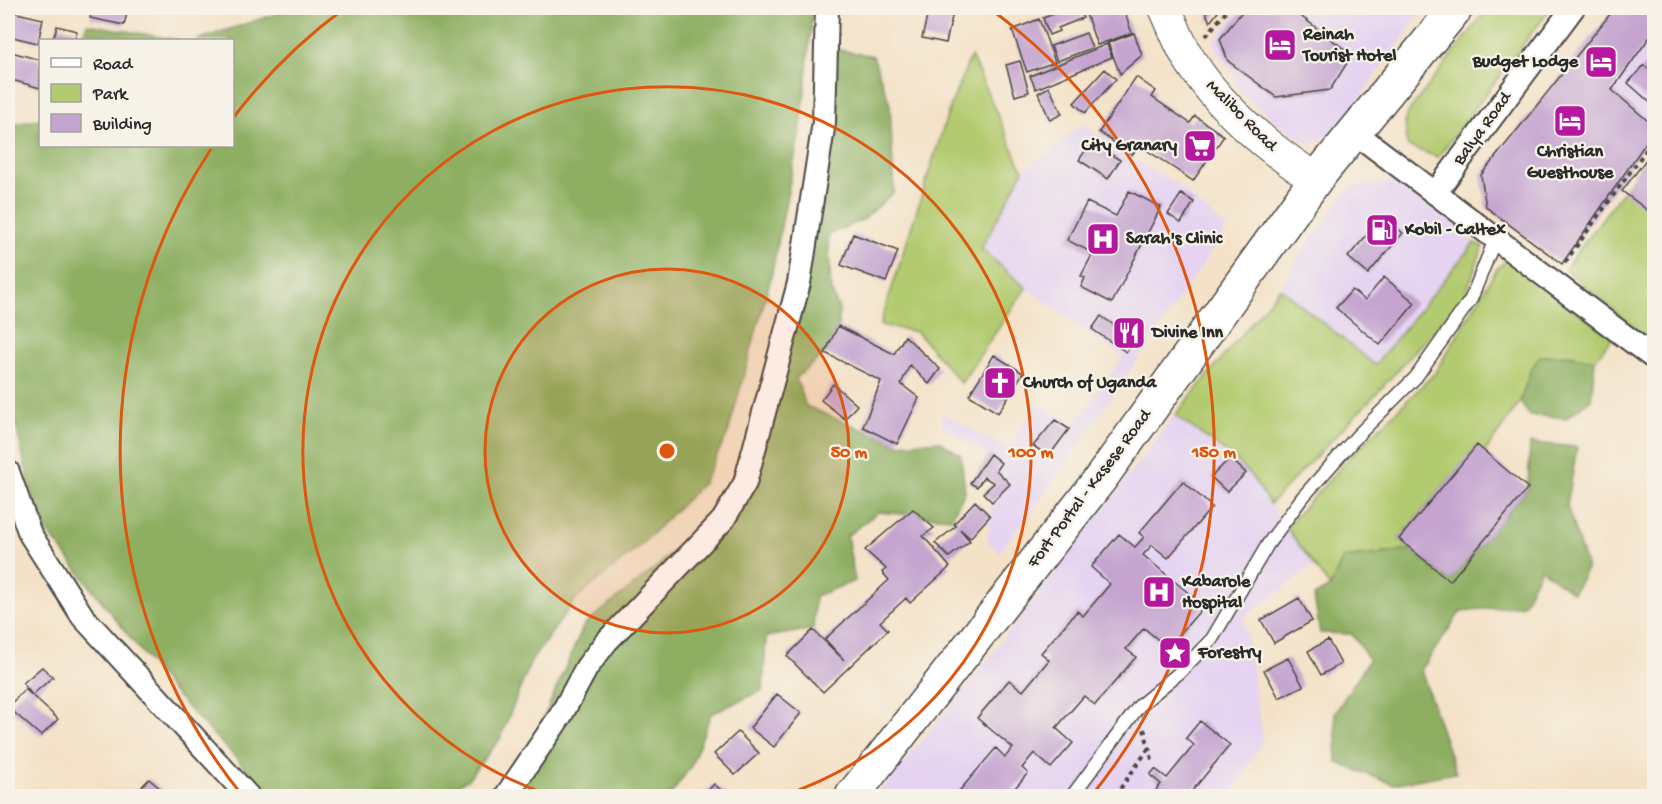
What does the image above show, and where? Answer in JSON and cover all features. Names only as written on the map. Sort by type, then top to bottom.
[{"type":"highway","name":"Fort Portal - Kasese Road","points":[[852,796],[1101,478],[1316,179],[1455,8]]},
{"type":"street","points":[[506,796],[561,715],[593,659],[723,520],[745,483],[799,283],[824,122],[827,8]]},
{"type":"street","name":"Malibo Road","points":[[1165,8],[1186,54],[1211,89],[1238,118],[1287,160],[1316,179]]},
{"type":"street","name":"Balya Road","points":[[1436,192],[1573,8]]},
{"type":"street","points":[[1354,132],[1654,358]]},
{"type":"street","points":[[8,472],[30,534],[83,616],[242,795]]},
{"type":"lane","points":[[1072,796],[1139,706],[1180,672],[1212,639],[1268,544],[1302,498],[1358,435],[1416,377],[1471,299],[1496,237]]},
{"type":"path","points":[[1552,280],[1654,139]]},
{"type":"path","points":[[1139,706],[1153,764]]},
{"type":"path","points":[[1115,796],[1149,748]]},
{"type":"shaded area","points":[[1241,8],[1424,8],[1333,136],[1308,144],[1272,119],[1236,88],[1234,72],[1222,61],[1213,42]]},
{"type":"shaded area","points":[[1654,32],[1654,126],[1612,90]]},
{"type":"shaded area","name":"Sarah's Clinic","points":[[1083,124],[1120,151],[1177,184],[1227,229],[1060,473],[1000,552],[987,541],[992,502],[1010,484],[996,470],[1001,463],[942,425],[941,412],[1007,449],[1037,404],[1073,425],[1123,357],[1026,288],[981,250],[1023,171]]},
{"type":"shaded area","points":[[1396,179],[1431,201],[1474,243],[1375,365],[1280,288],[1306,244],[1351,186],[1373,185]]},
{"type":"shaded area","name":"Kabarole Hospital","points":[[1175,415],[1249,473],[1313,566],[1244,618],[1263,740],[1230,796],[876,796],[978,672]]},
{"type":"green space","points":[[293,8],[362,8],[371,11],[404,8],[813,8],[802,120],[771,277],[728,433],[703,483],[638,548],[577,598],[531,661],[500,739],[467,780],[437,796],[272,796],[170,689],[37,518],[8,390],[8,126],[39,119],[39,147],[234,147],[234,39],[200,39]]},
{"type":"green space","points":[[1488,8],[1551,8],[1438,157],[1407,146],[1405,121],[1409,111]]},
{"type":"green space","points":[[87,24],[172,39],[81,39]]},
{"type":"green space","points":[[834,49],[873,56],[890,105],[894,192],[864,219],[828,235],[831,291],[839,309],[838,326],[825,353],[796,378],[806,406],[897,444],[939,441],[961,455],[965,492],[951,518],[878,512],[847,536],[855,581],[815,596],[813,629],[766,637],[763,690],[711,714],[691,766],[670,796],[495,796],[520,772],[584,625],[658,566],[734,490],[790,289]]},
{"type":"green space","points":[[971,56],[1023,171],[981,249],[1026,288],[961,383],[917,332],[880,325],[950,107]]},
{"type":"green space","points":[[1654,149],[1654,344],[1565,269]]},
{"type":"green space","points":[[1474,243],[1483,246],[1465,296],[1374,396],[1270,504],[1249,473],[1234,458],[1175,415],[1280,288],[1375,365]]},
{"type":"green space","points":[[1507,259],[1612,338],[1595,360],[1567,355],[1531,369],[1520,402],[1485,452],[1477,446],[1399,539],[1412,550],[1343,558],[1330,587],[1286,527],[1352,455],[1435,373],[1496,270]]},
{"type":"green space","points":[[1567,355],[1595,360],[1591,399],[1566,418],[1529,415],[1520,402],[1531,369],[1540,356]]},
{"type":"green space","points":[[1530,443],[1577,447],[1567,506],[1587,569],[1573,593],[1541,569],[1523,605],[1461,611],[1421,670],[1456,773],[1393,784],[1337,763],[1335,713],[1369,660],[1352,634],[1320,633],[1314,596],[1330,587],[1343,558],[1412,550],[1450,581],[1528,488]]},
{"type":"building","points":[[93,8],[128,9],[124,25],[90,18]]},
{"type":"building","points":[[929,8],[954,8],[946,43],[922,38]]},
{"type":"building","points":[[1070,8],[1079,8],[1083,18],[1058,28],[1059,31],[1049,35],[1043,18]]},
{"type":"building","points":[[1084,8],[1123,8],[1132,33],[1097,45]]},
{"type":"building","points":[[1204,8],[1221,8],[1210,22]]},
{"type":"building","points":[[1245,8],[1290,8],[1352,55],[1330,90],[1276,97],[1228,61],[1220,39]]},
{"type":"building","points":[[1615,8],[1654,8],[1654,31],[1612,90],[1654,126],[1654,131],[1562,264],[1486,207],[1481,175]]},
{"type":"building","points":[[8,11],[43,19],[38,43],[8,36]]},
{"type":"building","points":[[1039,19],[1055,62],[1027,72],[1012,30]]},
{"type":"building","points":[[57,26],[77,31],[75,39],[53,39]]},
{"type":"building","points":[[1086,33],[1092,48],[1057,61],[1051,46]]},
{"type":"building","points":[[1134,33],[1142,55],[1120,74],[1108,43]]},
{"type":"building","points":[[1107,44],[1112,57],[1036,89],[1030,76]]},
{"type":"building","points":[[8,51],[39,60],[39,88],[8,79]]},
{"type":"building","points":[[1020,61],[1029,92],[1015,96],[1006,65]]},
{"type":"building","points":[[1644,65],[1654,74],[1654,106],[1628,83]]},
{"type":"building","points":[[1105,69],[1116,79],[1085,113],[1074,103]]},
{"type":"building","points":[[1136,77],[1156,91],[1152,97],[1190,123],[1195,116],[1224,136],[1193,181],[1139,145],[1132,155],[1099,132]]},
{"type":"building","points":[[1049,87],[1062,114],[1050,120],[1038,93]]},
{"type":"building","points":[[1091,142],[1120,160],[1108,179],[1079,160]]},
{"type":"building","points":[[1654,149],[1653,188],[1654,215],[1622,191]]},
{"type":"building","name":"Sarah's Clinic","points":[[1129,191],[1161,207],[1112,303],[1081,287],[1085,278],[1081,276],[1093,253],[1067,240],[1087,202],[1116,216]]},
{"type":"building","points":[[1181,194],[1194,202],[1181,223],[1168,214]]},
{"type":"building","points":[[1383,216],[1403,233],[1368,274],[1348,257]]},
{"type":"building","points":[[853,234],[898,251],[886,282],[841,265]]},
{"type":"building","points":[[1384,277],[1415,303],[1380,345],[1336,308],[1352,290],[1365,300]]},
{"type":"building","points":[[1101,316],[1135,340],[1126,352],[1092,329]]},
{"type":"building","points":[[838,326],[894,354],[905,336],[940,369],[929,384],[910,365],[901,384],[919,398],[897,444],[863,427],[881,381],[825,353]]},
{"type":"building","points":[[994,355],[1023,373],[998,413],[969,395]]},
{"type":"building","points":[[833,384],[857,405],[845,419],[821,400]]},
{"type":"building","points":[[1055,420],[1069,429],[1049,456],[1033,446]]},
{"type":"building","points":[[1477,445],[1528,488],[1450,581],[1399,539]]},
{"type":"building","points":[[990,454],[1001,463],[996,470],[1010,484],[992,502],[983,493],[994,483],[984,477],[977,487],[970,483]]},
{"type":"building","points":[[1230,458],[1246,473],[1227,492],[1211,477]]},
{"type":"building","name":"Kabarole Hospital","points":[[1183,481],[1212,507],[1168,558],[1152,545],[1143,555],[1204,606],[1168,648],[1144,628],[1126,649],[1136,657],[1095,705],[1084,696],[1056,728],[1073,743],[1051,768],[1034,753],[1022,768],[1028,773],[1008,796],[955,796],[996,748],[1005,757],[1013,748],[977,718],[1009,680],[1023,691],[1049,660],[1041,653],[1077,611],[1083,616],[1110,584],[1091,567],[1119,534],[1135,547],[1144,537],[1139,533]]},
{"type":"building","points":[[975,501],[990,516],[970,538],[960,529],[970,541],[949,557],[935,543],[956,526],[954,524]]},
{"type":"building","points":[[913,509],[934,528],[923,536],[950,567],[910,603],[906,598],[880,622],[888,630],[823,692],[787,656],[813,630],[844,660],[825,639],[889,580],[882,572],[886,569],[865,550]]},
{"type":"building","points":[[1299,598],[1312,621],[1274,643],[1261,620]]},
{"type":"building","points":[[1328,640],[1341,664],[1321,675],[1308,651]]},
{"type":"building","points":[[1288,658],[1303,686],[1279,698],[1264,670]]},
{"type":"building","points":[[42,667],[53,677],[32,695],[23,683]]},
{"type":"building","points":[[25,689],[58,719],[41,736],[8,707]]},
{"type":"building","points":[[777,694],[801,713],[774,747],[750,728]]},
{"type":"building","points":[[1200,721],[1230,745],[1188,796],[1151,796],[1161,784],[1150,775],[1155,769],[1167,778],[1194,745],[1186,738]]},
{"type":"building","points":[[738,732],[759,753],[735,775],[714,754]]},
{"type":"building","points":[[149,779],[169,796],[133,796]]},
{"type":"building","points":[[714,784],[728,796],[703,796]]},
{"type":"place","name":"Reinah Tourist Hotel","points":[[1280,45]]},
{"type":"place","name":"Budget Lodge","points":[[1601,62]]},
{"type":"place","name":"Christian Guesthouse","points":[[1570,121]]},
{"type":"place","name":"City Granary","points":[[1200,146]]},
{"type":"place","name":"Kobil - Caltex","points":[[1382,230]]},
{"type":"place","name":"Sarah's Clinic","points":[[1103,239]]},
{"type":"place","name":"Divine Inn","points":[[1129,333]]},
{"type":"place","name":"Church of Uganda","points":[[1000,383]]},
{"type":"place","name":"Kabarole Hospital","points":[[1159,592]]},
{"type":"place","name":"Forestry","points":[[1175,653]]}]
